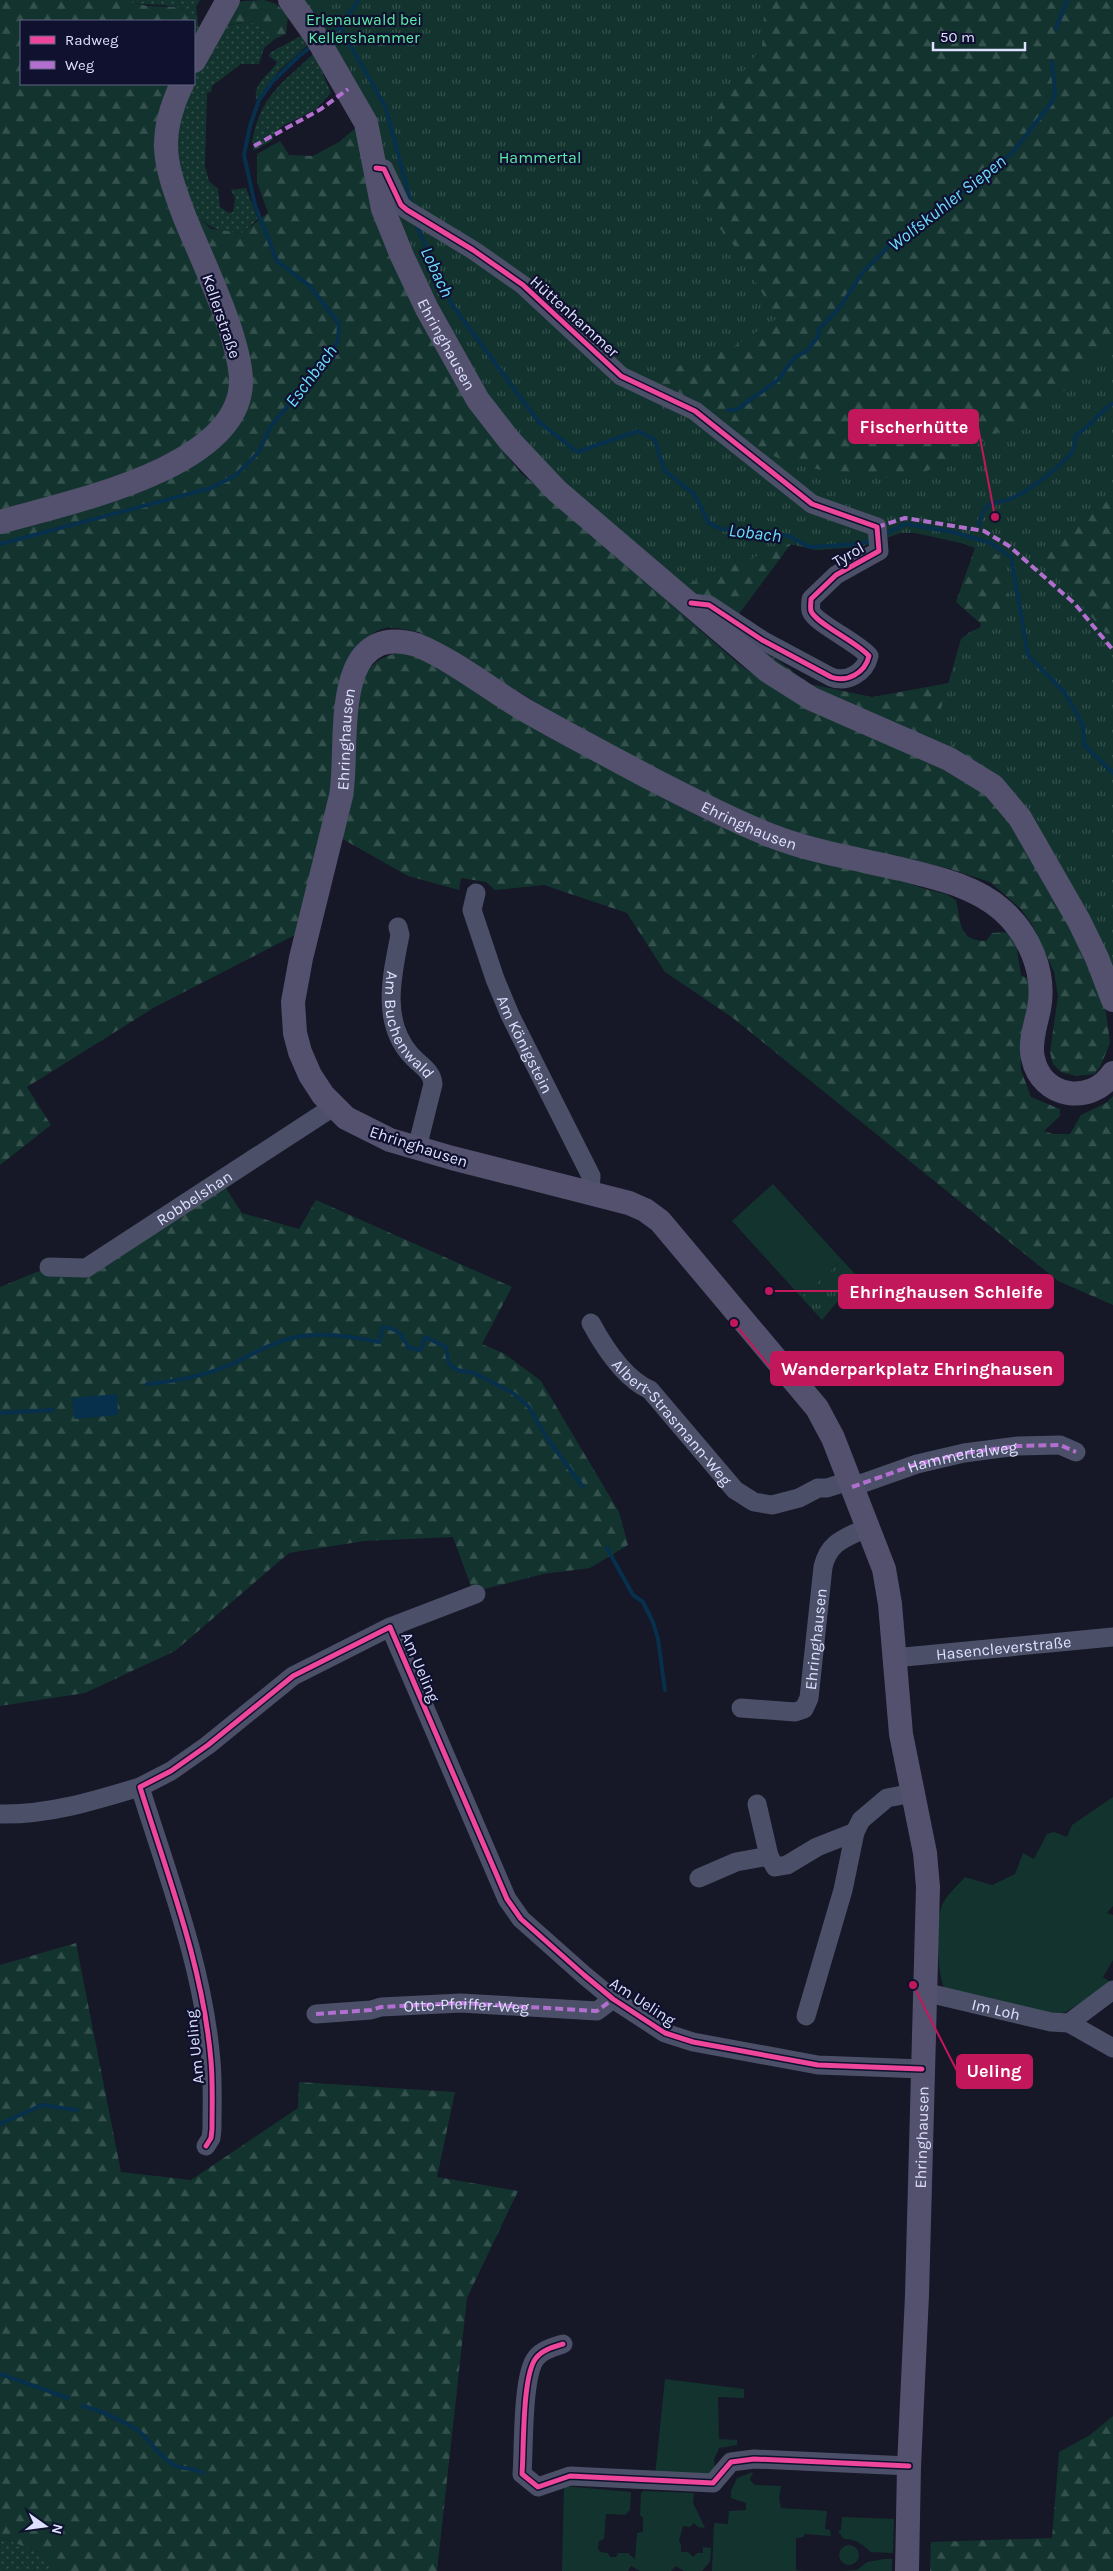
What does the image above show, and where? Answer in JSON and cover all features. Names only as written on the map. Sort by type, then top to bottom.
[{"type":"main road","points":[[195,59],[228,0]]},
{"type":"main road","name":"Ehringhausen","points":[[290,0],[320,42],[366,123],[383,209],[402,256],[456,362],[491,419],[524,458],[557,490],[761,665],[800,692],[847,716],[962,765],[987,780],[1003,795],[1020,818],[1087,937],[1113,1000]]},
{"type":"main road","name":"Kellerstraße","points":[[0,522],[101,493],[173,464],[211,439],[225,424],[236,406],[241,384],[236,353],[173,185],[165,155],[168,122],[182,85]]},
{"type":"main road","name":"Ehringhausen","points":[[907,2571],[909,2466],[915,2365],[924,1992],[928,1915],[927,1871],[901,1734],[884,1569],[832,1438],[812,1402],[653,1215],[637,1206],[416,1148],[364,1129],[333,1107],[316,1085],[300,1052],[292,1015],[295,982],[341,796],[346,757],[345,710],[350,682],[356,668],[366,655],[379,646],[396,642],[411,643],[424,648],[591,747],[754,829],[817,850],[954,883],[981,895],[1001,910],[1015,924],[1030,947],[1036,963],[1040,997],[1032,1048],[1034,1064],[1040,1077],[1058,1091],[1077,1094],[1095,1090],[1104,1084],[1113,1073]]},
{"type":"street","name":"Hüttenhammer","points":[[376,168],[384,169],[401,205],[474,250],[523,285],[621,376]]},
{"type":"street","name":"Tyrol","points":[[621,376],[694,411],[812,504],[876,528],[879,551],[836,575],[811,599],[810,610],[815,618],[862,648],[869,656],[867,663],[850,679],[840,680],[831,677],[762,640],[709,605],[691,603]]},
{"type":"street","name":"Am Königstein","points":[[476,893],[472,910],[495,979],[510,1015],[591,1176],[590,1193]]},
{"type":"street","name":"Am Buchenwald","points":[[398,927],[400,935],[391,989],[393,1025],[408,1052],[432,1075],[433,1084],[416,1148]]},
{"type":"street","name":"Robbelshan","points":[[49,1267],[86,1268],[333,1107]]},
{"type":"street","name":"Albert-Strasmann-Weg","points":[[591,1323],[600,1341],[638,1384],[650,1390],[735,1490],[749,1500],[766,1504],[783,1503],[818,1488],[850,1484]]},
{"type":"street","name":"Hammertalweg","points":[[850,1484],[917,1464],[964,1453],[1010,1447],[1060,1445],[1076,1452]]},
{"type":"street","name":"Ehringhausen","points":[[741,1708],[795,1712],[804,1709],[809,1698],[823,1567],[827,1552],[838,1542],[868,1527]]},
{"type":"street","name":"Am Ueling","points":[[0,1814],[44,1811],[80,1805],[140,1787],[171,1771],[208,1745],[293,1676],[390,1628],[476,1594]]},
{"type":"street","name":"Am Ueling","points":[[390,1628],[507,1899],[521,1919],[613,1999],[665,2033],[693,2042],[818,2065],[922,2069]]},
{"type":"street","name":"Hasencleverstraße","points":[[894,1658],[1113,1637]]},
{"type":"street","name":"Am Ueling","points":[[140,1787],[189,1944],[201,1994],[211,2062],[212,2130],[211,2138],[206,2146]]},
{"type":"street","points":[[806,2016],[843,1890],[856,1832],[861,1820],[887,1798],[913,1793]]},
{"type":"street","points":[[757,1804],[769,1856],[774,1867],[787,1865],[817,1847],[856,1832]]},
{"type":"street","points":[[699,1878],[736,1862],[769,1856]]},
{"type":"street","points":[[1069,2023],[1113,1990]]},
{"type":"street","name":"Im Loh","points":[[924,1992],[1051,2022],[1069,2023],[1113,2048]]},
{"type":"street","name":"Otto-Pfeiffer-Weg","points":[[316,2014],[371,2010],[381,2007],[461,2003],[597,2011],[613,1999]]},
{"type":"street","points":[[563,2344],[552,2347],[536,2357],[528,2376],[522,2474],[538,2487],[570,2476],[713,2483],[731,2462],[754,2460],[909,2466]]},
{"type":"green space","points":[[0,0],[123,0],[147,6],[177,7],[185,11],[190,20],[20,20],[20,85],[176,85],[164,114],[230,350],[229,407],[176,457],[0,516]]},
{"type":"green space","points":[[123,0],[200,0],[196,7],[199,32],[195,46],[195,20],[190,20],[184,11],[172,6]]},
{"type":"green space","points":[[264,0],[276,4],[288,15],[286,34],[275,39],[265,27],[259,24],[226,25],[234,4],[243,1]]},
{"type":"green space","name":"Erlenauwald bei Kellershammer","points":[[298,0],[1113,0],[1113,976],[1031,821],[784,674],[682,587],[385,186]],"holes":[[[814,513],[876,513],[975,548],[956,602],[981,624],[960,681],[872,697],[810,684],[730,626]]]},
{"type":"green space","name":"Hammertal","points":[[299,0],[765,0],[762,47],[728,91],[713,116],[701,146],[695,174],[697,188],[709,215],[735,247],[777,318],[732,348],[663,371],[650,381],[758,450],[786,461],[829,472],[904,479],[918,475],[958,456],[1059,396],[1113,340],[1113,494],[1039,554],[1038,562],[1062,582],[1113,642],[1113,965],[1094,924],[1007,780],[934,733],[961,639],[970,632],[1011,614],[1005,569],[1000,556],[975,546],[915,533],[901,533],[861,547],[816,550],[789,544],[720,570],[682,587],[615,531],[509,430],[428,291],[392,209],[369,101]]},
{"type":"green space","points":[[257,22],[269,29],[275,39],[264,48],[259,64],[241,64],[212,86],[211,92],[207,93],[205,166],[209,181],[218,189],[220,207],[229,213],[233,212],[235,198],[231,190],[246,188],[258,219],[242,233],[220,230],[210,226],[201,219],[193,224],[176,176],[176,113],[188,85],[195,85],[195,72],[227,25]]},
{"type":"green space","points":[[303,35],[309,44],[280,70],[256,100],[259,83],[277,62],[269,56],[271,52]]},
{"type":"green space","points":[[314,53],[331,93],[316,109],[281,127],[272,137],[273,140],[253,151],[254,143],[252,142],[256,126],[267,101],[274,91]]},
{"type":"green space","points":[[359,125],[466,400],[491,436],[521,473],[740,665],[760,679],[968,777],[1009,813],[1088,957],[1106,1012],[1110,1043],[1100,1067],[1094,1074],[1076,1076],[1061,1072],[1053,1064],[1050,1052],[1058,996],[1054,972],[1033,926],[1020,908],[990,882],[947,868],[794,837],[617,751],[419,632],[398,628],[385,628],[373,633],[360,644],[347,664],[340,682],[337,701],[333,798],[297,934],[155,1007],[27,1087],[51,1125],[0,1165],[0,529],[118,495],[244,403],[193,224],[201,219],[211,229],[242,233],[268,213],[257,182],[257,154],[280,141],[289,155],[313,156],[339,142]]},
{"type":"green space","points":[[401,653],[418,656],[655,793],[708,821],[745,835],[888,875],[922,888],[946,894],[956,900],[962,929],[970,938],[986,941],[992,933],[1009,932],[1018,941],[1017,950],[1021,975],[1032,981],[1020,1050],[1021,1070],[1031,1097],[1060,1109],[1060,1116],[1044,1131],[1053,1134],[1070,1134],[1081,1115],[1106,1103],[1113,1096],[1113,1305],[1058,1281],[733,1018],[665,972],[627,913],[544,885],[495,890],[486,882],[461,878],[459,890],[408,876],[339,837],[358,680],[372,665],[382,658]]},
{"type":"green space","points":[[773,1184],[842,1260],[801,1297],[732,1221]]},
{"type":"green space","points":[[224,1185],[242,1213],[299,1229],[316,1200],[512,1287],[482,1344],[505,1354],[541,1381],[619,1512],[628,1545],[590,1568],[543,1574],[473,1592],[453,1537],[364,1541],[289,1553],[175,1651],[85,1693],[0,1706],[0,1287],[39,1271],[88,1270]]},
{"type":"green space","points":[[842,1260],[858,1277],[822,1320],[801,1297]]},
{"type":"green space","points":[[1113,1797],[1113,1906],[1107,1913],[1113,1915],[1113,1960],[1103,1977],[1112,1983],[1066,2012],[1051,2015],[945,1989],[940,1973],[938,1925],[941,1908],[952,1891],[965,1877],[992,1885],[1015,1874],[1023,1853],[1034,1859],[1047,1834],[1054,1832],[1067,1837],[1072,1825]]},
{"type":"green space","points":[[76,1943],[121,2172],[191,2180],[298,2108],[299,2082],[455,2092],[437,2177],[518,2191],[467,2298],[437,2571],[58,2571],[38,2552],[0,2537],[0,1965]]},
{"type":"green space","points":[[665,2379],[744,2389],[744,2398],[718,2397],[719,2439],[737,2440],[737,2445],[719,2448],[714,2460],[716,2472],[714,2474],[655,2475]]},
{"type":"green space","points":[[1113,2416],[1113,2571],[930,2571],[931,2542],[1052,2538],[1059,2452],[1090,2435]]},
{"type":"green space","points":[[753,2472],[750,2480],[755,2485],[781,2486],[779,2498],[781,2508],[827,2511],[825,2529],[830,2530],[831,2536],[805,2534],[803,2537],[796,2538],[796,2570],[802,2571],[712,2571],[714,2523],[728,2524],[729,2511],[746,2510],[746,2503],[731,2498],[731,2491],[737,2478]]},
{"type":"green space","points":[[564,2486],[631,2492],[630,2510],[625,2515],[606,2514],[604,2539],[599,2541],[598,2549],[601,2552],[608,2553],[610,2557],[616,2557],[618,2553],[628,2553],[635,2559],[637,2533],[643,2532],[643,2518],[640,2515],[641,2493],[644,2491],[694,2493],[693,2503],[705,2528],[698,2527],[694,2523],[690,2527],[683,2526],[679,2541],[681,2552],[688,2552],[693,2557],[697,2553],[703,2553],[703,2547],[711,2548],[710,2562],[702,2571],[684,2571],[676,2566],[671,2571],[640,2571],[631,2566],[628,2571],[562,2571]]},
{"type":"green space","points":[[842,2517],[894,2519],[893,2553],[871,2552],[856,2541],[844,2539],[838,2531],[841,2530]]},
{"type":"green space","points":[[0,2537],[38,2552],[58,2571],[0,2571]]},
{"type":"green space","points":[[849,2545],[856,2548],[859,2555],[856,2562],[849,2565],[842,2562],[839,2555],[842,2548]]},
{"type":"green space","points":[[892,2559],[892,2571],[839,2571],[857,2570],[867,2562]]},
{"type":"water","points":[[117,1394],[118,1415],[74,1419],[72,1398]]},
{"type":"waterway","name":"Eschbach","points":[[326,37],[340,27],[359,0]]},
{"type":"waterway","name":"Wolfskuhler Siepen","points":[[1056,29],[1067,0]]},
{"type":"waterway","name":"Lobach","points":[[340,27],[386,108],[411,203]]},
{"type":"waterway","name":"Eschbach","points":[[0,544],[211,488],[236,475],[258,453],[271,426],[326,361],[338,341],[339,324],[310,286],[277,261],[255,205],[244,155],[250,126],[259,100],[273,81],[312,46]]},
{"type":"waterway","name":"Wolfskuhler Siepen","points":[[728,410],[736,410],[778,380],[795,357],[807,351],[819,335],[819,329],[840,307],[863,272],[897,238],[924,222],[1012,153],[1052,102],[1055,92],[1052,62]]},
{"type":"waterway","name":"Lobach","points":[[416,224],[452,305],[538,421],[577,452],[638,431],[655,440],[664,470],[694,494],[709,523],[721,529],[766,532],[789,536],[809,547],[860,544],[872,540]]},
{"type":"waterway","points":[[979,525],[981,516],[988,506],[1021,494],[1063,462],[1073,450],[1076,435],[1113,403]]},
{"type":"waterway","name":"Lobach","points":[[882,535],[906,524],[953,532],[991,543],[1011,557],[1028,655],[1065,693],[1083,725],[1084,745],[1113,773]]},
{"type":"waterway","points":[[147,1384],[172,1381],[211,1372],[288,1339],[311,1335],[333,1335],[379,1342],[383,1327],[388,1328],[399,1333],[409,1348],[421,1350],[425,1337],[446,1347],[449,1364],[457,1370],[474,1373],[513,1393],[529,1407],[547,1438],[583,1487]]},
{"type":"waterway","points":[[0,1413],[53,1410]]},
{"type":"waterway","points":[[607,1548],[633,1595],[643,1602],[653,1622],[658,1639],[665,1690]]},
{"type":"waterway","points":[[0,2124],[42,2105],[77,2110]]},
{"type":"waterway","points":[[0,2374],[68,2398]]},
{"type":"waterway","points":[[83,2406],[106,2414],[132,2427],[143,2435],[165,2459],[174,2465],[203,2473]]},
{"type":"marked path","points":[[254,146],[321,109],[348,89]]},
{"type":"marked path","points":[[877,527],[905,518],[984,531],[1009,546],[1075,604],[1113,650]]},
{"type":"marked path","points":[[852,1487],[917,1464],[964,1453],[1018,1446],[1060,1445],[1076,1452]]},
{"type":"marked path","points":[[316,2014],[371,2010],[381,2007],[461,2003],[597,2011],[613,1999]]},
{"type":"cycle path","points":[[376,168],[384,169],[401,205],[473,250],[523,285],[621,376],[695,411],[812,504],[877,527],[879,551],[836,575],[811,599],[811,611],[814,616],[869,656],[864,667],[854,675],[843,679],[831,677],[762,640],[709,605],[691,603]]},
{"type":"cycle path","points":[[206,2146],[211,2138],[212,2129],[212,2078],[207,2026],[183,1922],[140,1787],[171,1771],[208,1745],[293,1676],[390,1627],[507,1899],[521,1919],[584,1975],[613,1999],[665,2033],[693,2042],[818,2065],[922,2069]]},
{"type":"cycle path","points":[[563,2344],[538,2355],[531,2367],[528,2380],[524,2413],[522,2474],[538,2487],[570,2476],[713,2483],[731,2462],[754,2459],[909,2466]]},
{"type":"place","name":"Fischerhütte","points":[[995,517]]},
{"type":"place","name":"Ehringhausen Schleife","points":[[769,1291]]},
{"type":"place","name":"Wanderparkplatz Ehringhausen","points":[[734,1323]]},
{"type":"place","name":"Ueling","points":[[913,1985]]}]
